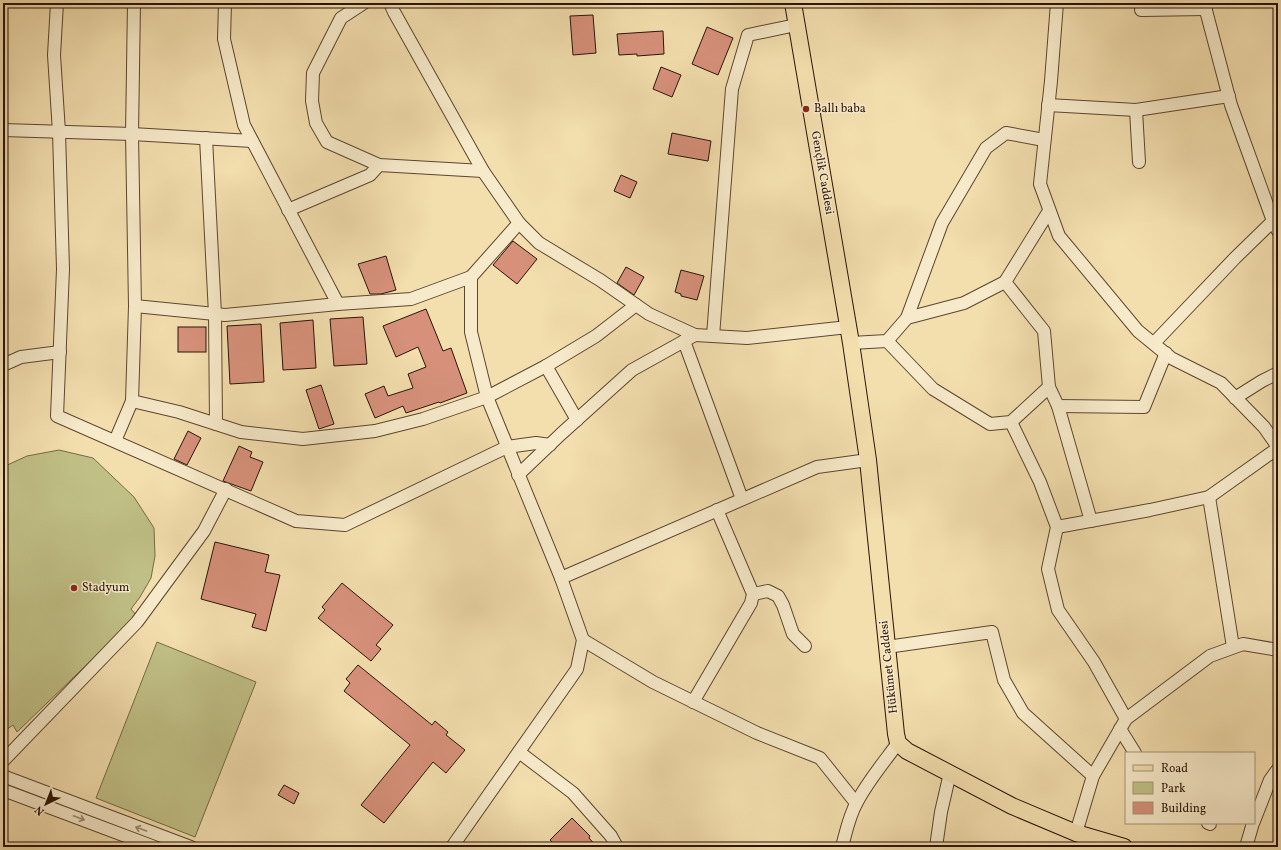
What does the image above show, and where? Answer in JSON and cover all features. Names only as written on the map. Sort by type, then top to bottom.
[{"type":"main road","name":"Gençlik Caddesi","points":[[792,3],[850,335]]},
{"type":"main road","name":"Hükümet Caddesi","points":[[850,335],[868,460],[898,743]]},
{"type":"main road","points":[[898,743],[907,751],[1012,806],[1076,832],[1096,843],[1124,847]]},
{"type":"street","points":[[57,3],[54,55],[59,132],[63,269],[57,416],[296,521],[345,525],[507,447],[536,443],[550,445]]},
{"type":"street","points":[[115,441],[132,401],[135,306],[132,134],[134,3]]},
{"type":"street","points":[[225,3],[224,38],[244,125],[338,304]]},
{"type":"street","points":[[364,3],[341,18],[314,73],[312,101],[316,123],[327,142],[379,165],[483,171]]},
{"type":"street","points":[[390,3],[483,171],[519,224],[539,242],[600,280],[649,314],[695,335],[747,338],[850,335],[887,341],[933,388],[990,424],[1011,422],[1049,387]]},
{"type":"street","points":[[1057,3],[1040,184],[1059,236],[1138,331],[1171,358],[1221,384],[1264,427],[1278,448],[1209,497],[1150,510],[1057,527]]},
{"type":"street","points":[[1141,10],[1205,6],[1229,96],[1275,226],[1235,258],[1154,343]]},
{"type":"street","points":[[713,336],[732,89],[748,35],[796,25]]},
{"type":"street","points":[[1048,105],[1136,110],[1229,96]]},
{"type":"street","points":[[1136,110],[1139,162]]},
{"type":"street","points":[[3,130],[132,134],[252,141]]},
{"type":"street","points":[[887,341],[907,318],[942,223],[986,148],[1006,133],[1044,140]]},
{"type":"street","points":[[206,138],[215,314],[216,424]]},
{"type":"street","points":[[288,210],[370,175],[379,165]]},
{"type":"street","points":[[907,318],[964,303],[1006,282],[1049,211]]},
{"type":"street","points":[[135,306],[225,315],[338,304],[411,299],[471,277],[519,224]]},
{"type":"street","points":[[452,847],[577,669],[583,640],[561,578],[487,397],[471,332],[471,277]]},
{"type":"street","points":[[1006,282],[1044,330],[1049,387],[1058,406],[1091,521]]},
{"type":"street","points":[[132,401],[179,412],[241,432],[303,440],[375,431],[423,419],[487,397],[546,366],[596,336],[636,305]]},
{"type":"street","points":[[518,475],[632,370],[695,335]]},
{"type":"street","points":[[684,341],[742,500]]},
{"type":"street","points":[[3,365],[21,357],[60,352]]},
{"type":"street","points":[[1058,406],[1144,407],[1166,353]]},
{"type":"street","points":[[546,366],[577,420]]},
{"type":"street","points":[[1235,398],[1262,380],[1278,373]]},
{"type":"street","points":[[1011,422],[1040,482],[1057,527],[1048,569],[1058,610],[1094,662],[1135,752]]},
{"type":"street","points":[[561,578],[817,467],[868,460]]},
{"type":"street","points":[[3,761],[137,622],[204,531],[226,489]]},
{"type":"street","points":[[1209,497],[1233,647]]},
{"type":"street","points":[[693,702],[751,603],[753,594],[717,510]]},
{"type":"street","points":[[753,594],[768,592],[778,596],[783,605],[793,634],[805,646]]},
{"type":"street","points":[[887,647],[992,632],[1004,680],[1023,713],[1093,776]]},
{"type":"street","points":[[583,640],[653,682],[693,702],[757,732],[820,758],[856,803]]},
{"type":"street","points":[[1076,832],[1093,776],[1123,724],[1210,656],[1243,644],[1278,650]]},
{"type":"street","points":[[842,847],[856,803],[873,776],[898,743]]},
{"type":"street","points":[[519,752],[573,793],[611,836],[617,847]]},
{"type":"street","points":[[1255,819],[1270,780],[1278,769]]},
{"type":"street","points":[[936,847],[950,773]]},
{"type":"street","points":[[3,776],[191,847]]},
{"type":"street","points":[[3,790],[155,847]]},
{"type":"street","points":[[1246,847],[1253,824]]},
{"type":"green space","points":[[1079,3],[1189,3],[1189,5],[1080,6]]},
{"type":"green space","name":"Stadyum","points":[[59,450],[93,458],[134,497],[154,528],[155,556],[151,578],[131,609],[137,616],[17,732],[13,725],[3,732],[3,467],[27,456]]},
{"type":"green space","points":[[157,642],[256,682],[195,837],[96,798]]},
{"type":"building","points":[[593,15],[596,53],[573,55],[570,16]]},
{"type":"building","points":[[707,27],[733,38],[718,75],[692,64]]},
{"type":"building","points":[[663,31],[664,54],[637,56],[637,54],[619,55],[617,34]]},
{"type":"building","points":[[661,67],[681,75],[672,97],[653,89]]},
{"type":"building","points":[[672,133],[711,141],[708,161],[668,154]]},
{"type":"building","points":[[621,175],[637,182],[630,198],[614,191]]},
{"type":"building","points":[[513,241],[537,259],[517,284],[493,265]]},
{"type":"building","points":[[386,256],[396,290],[381,294],[370,294],[358,264]]},
{"type":"building","points":[[626,267],[644,277],[634,295],[617,283]]},
{"type":"building","points":[[681,270],[704,276],[697,300],[681,296],[681,294],[675,292]]},
{"type":"building","points":[[426,309],[443,351],[451,348],[467,393],[406,413],[403,406],[375,418],[365,394],[384,386],[388,396],[413,388],[408,374],[426,367],[418,347],[396,357],[383,326]]},
{"type":"building","points":[[363,317],[367,364],[334,366],[330,319]]},
{"type":"building","points":[[313,320],[316,368],[283,370],[280,323]]},
{"type":"building","points":[[261,324],[264,382],[230,384],[227,326]]},
{"type":"building","points":[[178,327],[206,327],[206,352],[178,352]]},
{"type":"building","points":[[321,385],[334,424],[319,429],[306,390]]},
{"type":"building","points":[[188,431],[201,438],[187,465],[174,459]]},
{"type":"building","points":[[239,446],[252,452],[250,457],[263,462],[251,491],[223,481]]},
{"type":"building","points":[[215,542],[269,555],[265,572],[280,575],[266,631],[252,627],[256,614],[201,599]]},
{"type":"building","points":[[342,583],[393,625],[376,645],[381,649],[371,661],[318,618],[325,610],[322,607]]},
{"type":"building","points":[[358,665],[432,725],[435,721],[448,732],[446,735],[465,750],[446,773],[433,762],[384,823],[361,805],[410,745],[344,691],[350,683],[346,679]]},
{"type":"building","points":[[284,785],[299,793],[294,804],[278,795]]},
{"type":"building","points":[[572,818],[590,836],[589,838],[597,847],[557,847],[550,840]]},
{"type":"place","name":"Ballı baba","points":[[806,109]]},
{"type":"place","name":"Stadyum","points":[[74,588]]}]
